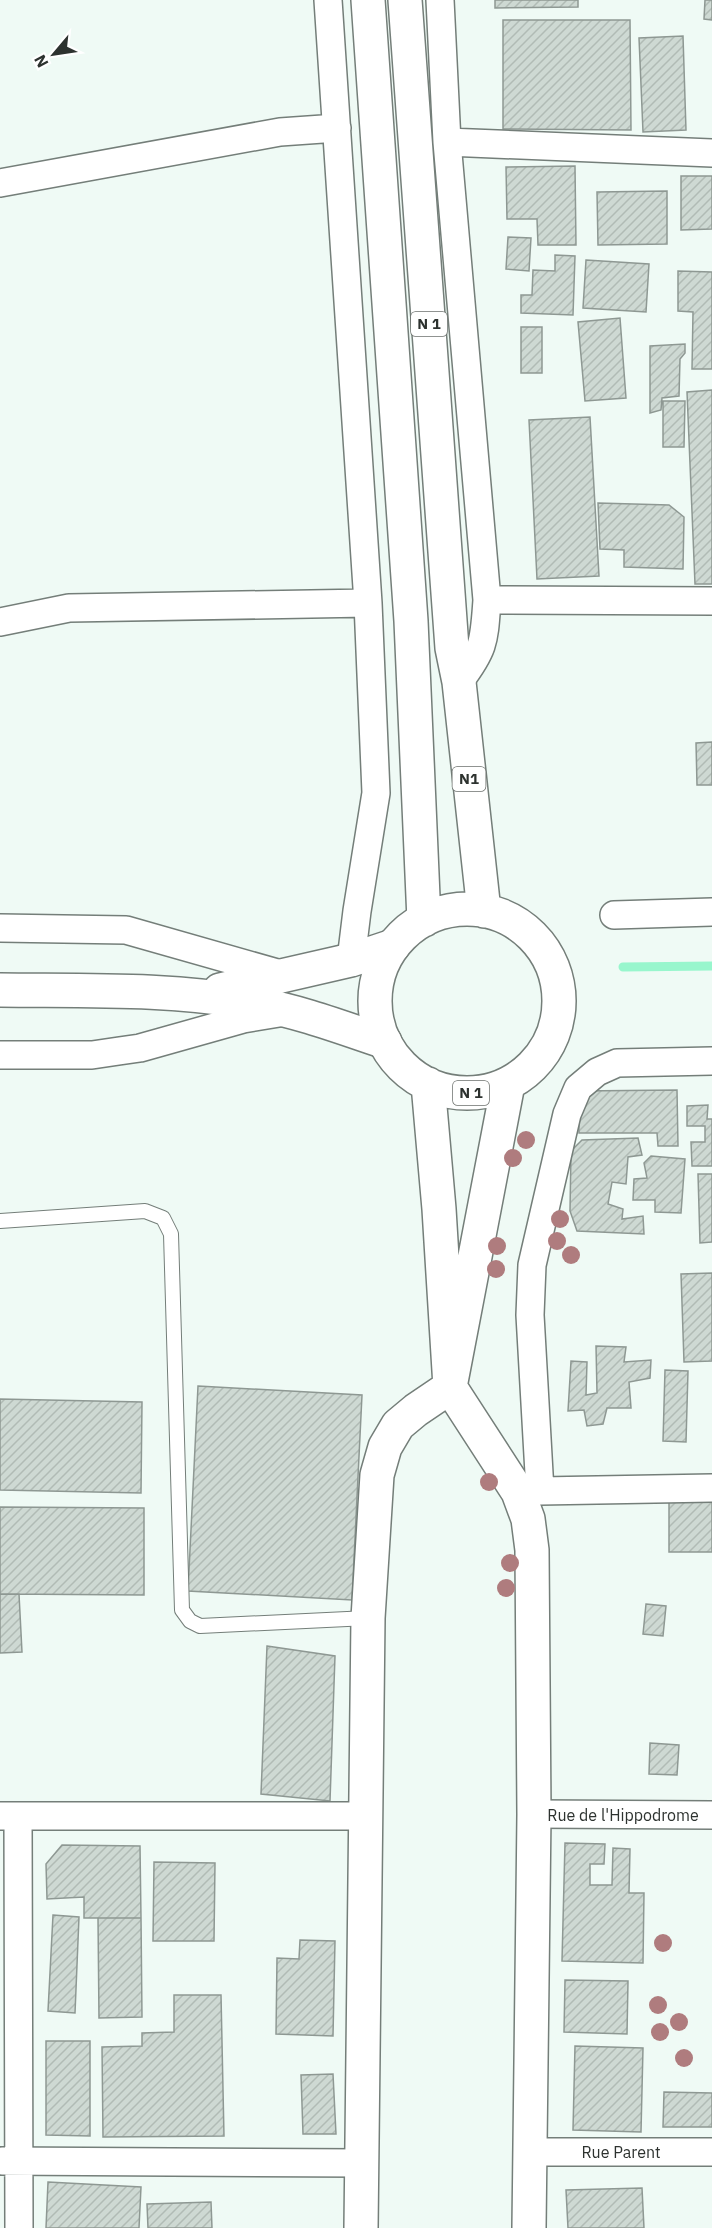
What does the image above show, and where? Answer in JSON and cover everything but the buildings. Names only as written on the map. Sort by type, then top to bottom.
[{"type":"main road","name":"N 1","points":[[368,0],[411,621],[424,920]]},
{"type":"main road","name":"N 1","points":[[405,0],[452,648]]},
{"type":"main road","name":"N1","points":[[452,648],[459,682],[484,910]]},
{"type":"main road","name":"N 1","points":[[463,909],[484,910],[504,917],[522,928],[537,942],[549,959],[556,979],[557,1021],[540,1058],[525,1073],[508,1084],[488,1091],[467,1093],[447,1091],[411,1074],[396,1060],[385,1042],[376,1013],[376,983],[393,946],[407,931],[443,912],[463,909]]},
{"type":"main road","points":[[198,995],[351,960],[393,946]]},
{"type":"main road","points":[[0,990],[198,995],[258,1004],[385,1042]]},
{"type":"main road","name":"N 1","points":[[428,1084],[450,1387]]},
{"type":"main road","name":"N 1","points":[[450,1387],[508,1084]]},
{"type":"main road","points":[[361,2228],[368,1618],[378,1475],[385,1448],[398,1425],[450,1387],[529,1491],[528,1520],[532,1550],[534,1814],[529,2228]]},
{"type":"street","points":[[328,0],[368,603],[376,793],[351,960]]},
{"type":"street","points":[[440,0],[447,142],[487,600],[485,640],[476,660],[459,682]]},
{"type":"street","points":[[0,183],[280,132],[337,128]]},
{"type":"street","points":[[447,142],[712,153]]},
{"type":"street","points":[[487,600],[712,601]]},
{"type":"street","points":[[0,622],[69,608],[368,603]]},
{"type":"street","points":[[614,915],[712,912]]},
{"type":"street","points":[[0,928],[126,930],[286,976]]},
{"type":"street","points":[[0,1055],[92,1055],[140,1048],[243,1019],[289,1012]]},
{"type":"street","points":[[712,1061],[617,1063],[597,1072],[578,1088],[567,1114],[532,1265],[529,1491],[712,1488]]},
{"type":"street","name":"Rue de l'Hippodrome","points":[[534,1814],[712,1815]]},
{"type":"street","points":[[18,2228],[9,2161],[9,1816],[366,1816]]},
{"type":"street","name":"Rue Parent","points":[[531,2152],[712,2152]]},
{"type":"street","points":[[9,2161],[361,2163]]},
{"type":"lane","points":[[0,1221],[145,1211],[163,1218],[171,1234],[182,1610],[190,1621],[200,1626],[368,1618]]},
{"type":"waterway","points":[[623,967],[712,966]]}]
